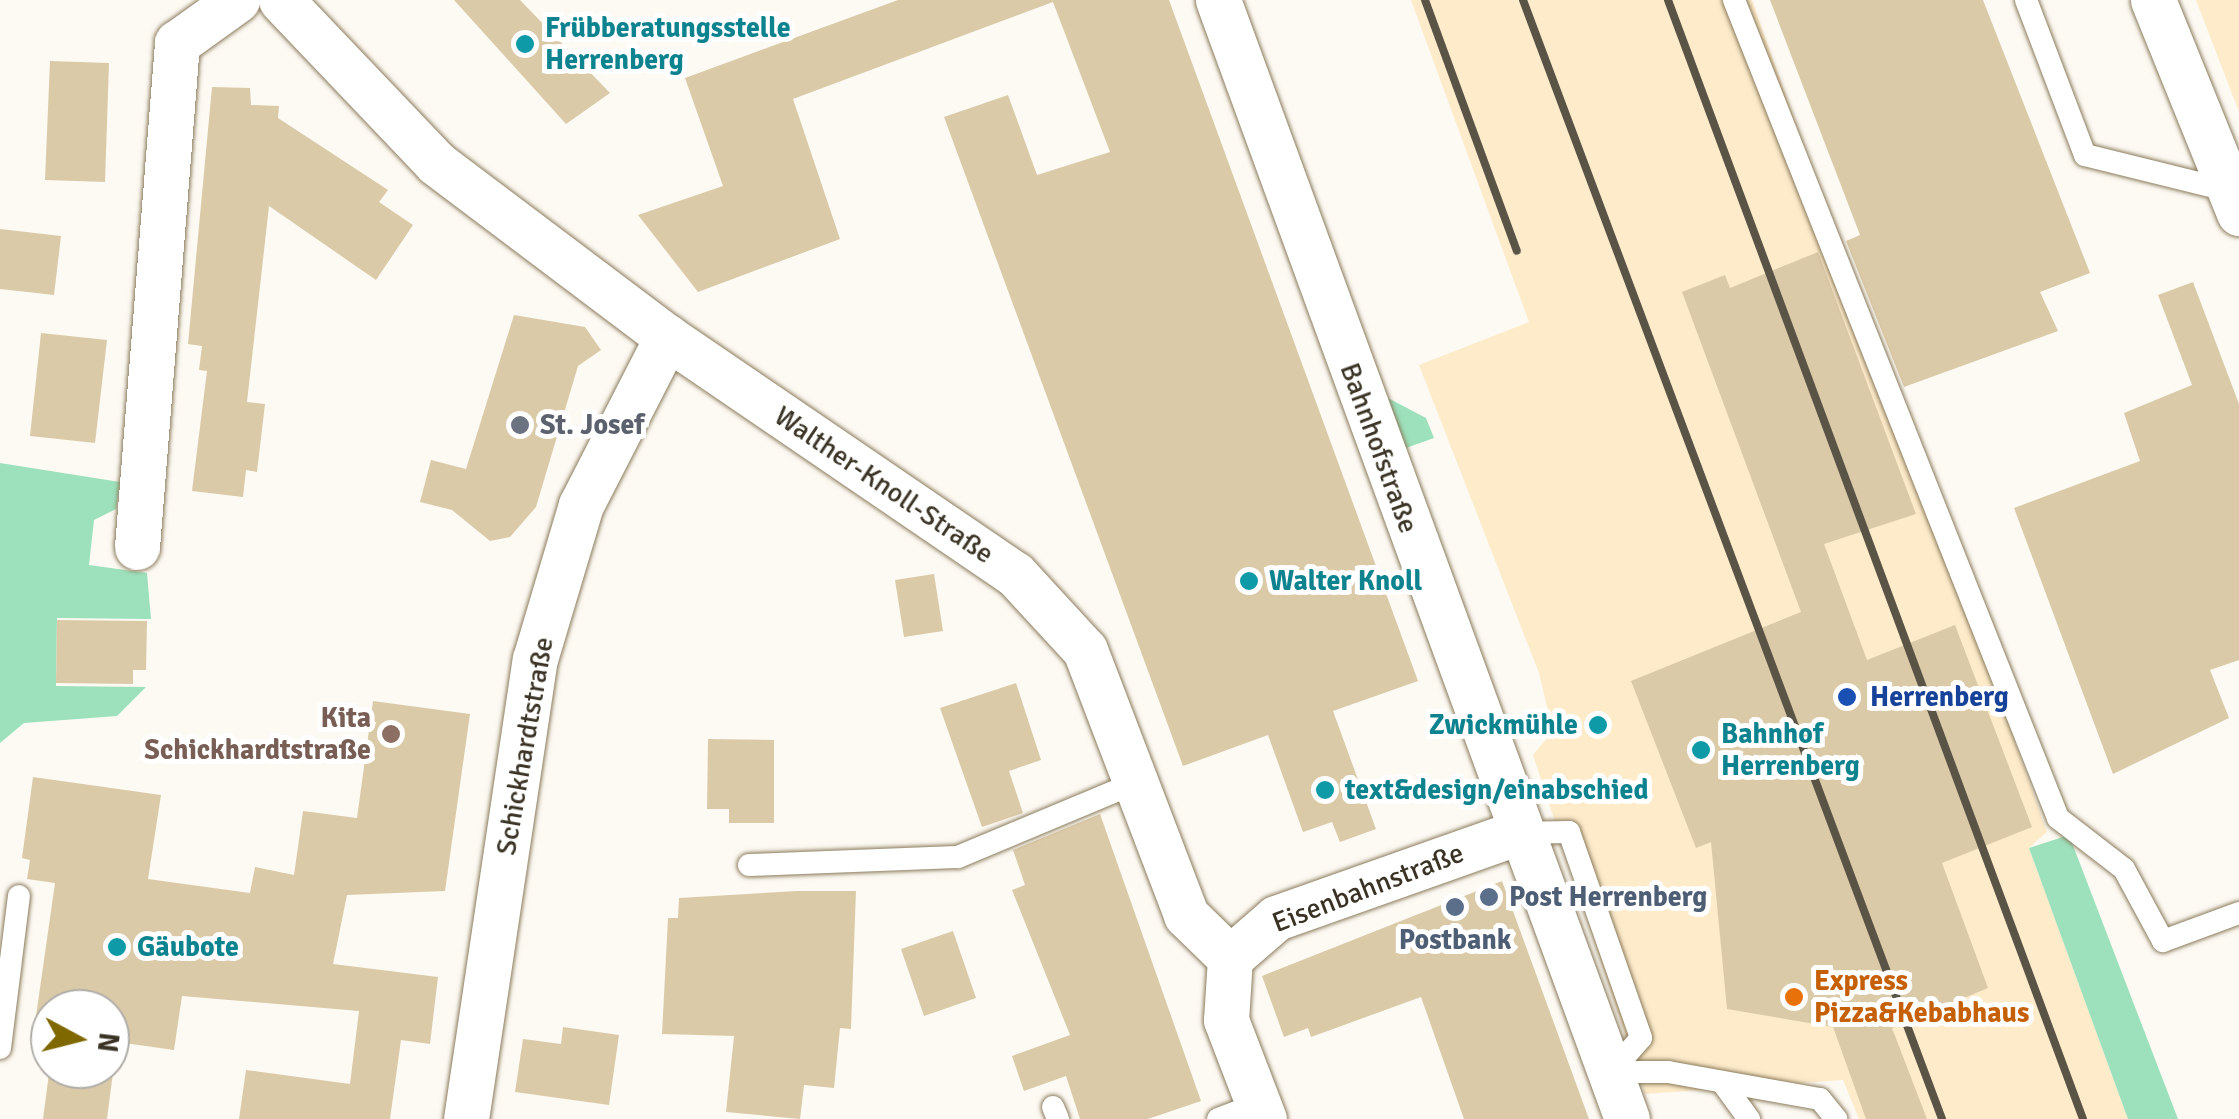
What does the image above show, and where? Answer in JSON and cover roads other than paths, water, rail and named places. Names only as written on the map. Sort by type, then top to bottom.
[{"type":"street","points":[[137,547],[177,42],[237,0]]},
{"type":"street","name":"Walther-Knoll-Straße","points":[[282,0],[436,163],[666,337],[1015,574],[1086,650],[1186,915],[1230,958]]},
{"type":"street","name":"Bahnhofstraße","points":[[1218,0],[1516,833],[1627,1119]]},
{"type":"street","points":[[2153,0],[2235,202]]},
{"type":"street","name":"Schickhardtstraße","points":[[466,1119],[536,659],[581,505],[666,337]]},
{"type":"street","name":"Eisenbahnstraße","points":[[1230,958],[1276,918],[1516,833]]},
{"type":"street","points":[[1230,958],[1226,1020],[1247,1114]]},
{"type":"lane","points":[[1734,0],[2058,818],[2124,869],[2162,941],[2239,913]]},
{"type":"lane","points":[[2026,0],[2085,155],[2235,202]]},
{"type":"lane","points":[[750,865],[958,857],[1137,782]]},
{"type":"lane","points":[[0,1048],[19,896]]},
{"type":"lane","points":[[1611,1072],[1722,1082],[1820,1099],[1836,1119]]},
{"type":"lane","points":[[1722,1082],[1749,1119]]},
{"type":"railway","points":[[1425,0],[1517,251]]},
{"type":"railway","points":[[1523,0],[1942,1119]]},
{"type":"railway","points":[[1668,0],[2083,1119]]},
{"type":"place","name":"Frübberatungsstelle Herrenberg","points":[[525,44]]},
{"type":"place","name":"St. Josef","points":[[520,425]]},
{"type":"place","name":"Walter Knoll","points":[[1249,581]]},
{"type":"place","name":"Herrenberg","points":[[1847,697]]},
{"type":"place","name":"Zwickmühle","points":[[1598,725]]},
{"type":"place","name":"Kita Schickhardtstraße","points":[[391,734]]},
{"type":"place","name":"Bahnhof Herrenberg","points":[[1701,750]]},
{"type":"place","name":"text&design/einabschied","points":[[1325,790]]},
{"type":"place","name":"Post Herrenberg","points":[[1489,897]]},
{"type":"place","name":"Postbank","points":[[1455,907]]},
{"type":"place","name":"Gäubote","points":[[117,947]]},
{"type":"place","name":"Express Pizza&Kebabhaus","points":[[1794,997]]}]
